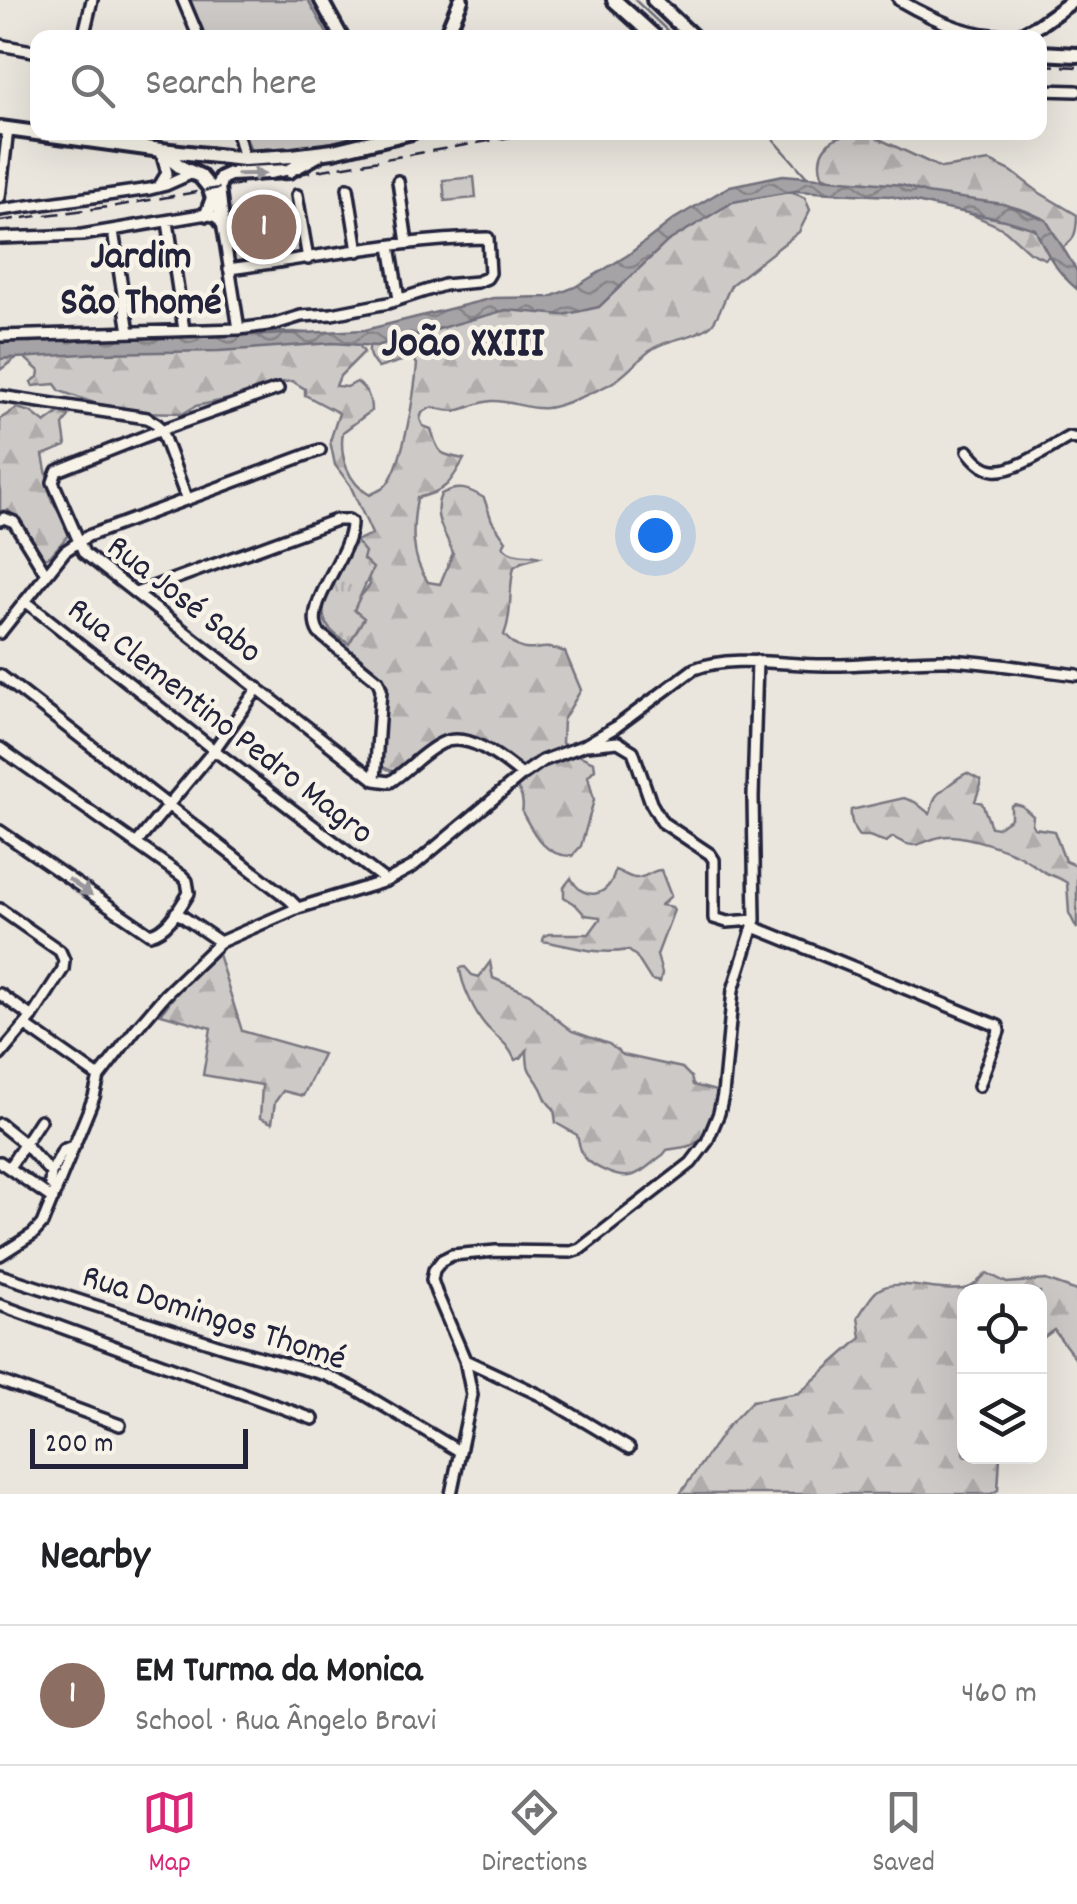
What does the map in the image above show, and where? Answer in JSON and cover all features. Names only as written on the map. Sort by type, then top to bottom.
[{"type":"main road","points":[[321,0],[338,30]]},
{"type":"main road","points":[[448,30],[461,0]]},
{"type":"main road","points":[[614,0],[647,30]]},
{"type":"main road","points":[[654,0],[686,30]]},
{"type":"main road","points":[[1032,30],[1074,0]]},
{"type":"main road","points":[[1047,53],[1077,55]]},
{"type":"main road","points":[[4,128],[30,131]]},
{"type":"main road","points":[[96,140],[244,158],[322,152],[370,140]]},
{"type":"main road","points":[[160,150],[182,168],[200,176],[212,193],[207,214]]},
{"type":"main road","points":[[222,222],[220,178],[289,171],[322,152]]},
{"type":"street","points":[[86,30],[92,0]]},
{"type":"street","points":[[183,0],[196,30]]},
{"type":"street","points":[[899,0],[948,25],[968,30]]},
{"type":"street","points":[[0,45],[30,51]]},
{"type":"street","points":[[1047,90],[1077,92]]},
{"type":"street","points":[[0,197],[4,128]]},
{"type":"street","points":[[238,140],[244,158]]},
{"type":"street","points":[[159,186],[167,173],[160,150]]},
{"type":"street","points":[[0,210],[159,186],[194,172]]},
{"type":"street","points":[[398,181],[406,243]]},
{"type":"street","points":[[348,188],[358,250]]},
{"type":"street","points":[[297,195],[308,258]]},
{"type":"street","points":[[0,238],[54,237],[207,214],[216,217],[222,222],[240,329]]},
{"type":"street","points":[[168,222],[184,330]]},
{"type":"street","points":[[113,231],[129,332]]},
{"type":"street","points":[[0,336],[240,329],[375,306],[444,286],[478,282],[490,272],[488,238],[406,243],[229,269]]},
{"type":"street","points":[[390,246],[399,299]]},
{"type":"street","name":"Rua José Sabo","points":[[278,390],[57,471],[53,482],[78,543],[92,560],[375,780]]},
{"type":"street","points":[[0,396],[142,416],[157,424],[188,500]]},
{"type":"street","points":[[968,451],[976,462],[992,470],[1011,468],[1069,437],[1077,439]]},
{"type":"street","points":[[0,633],[65,551],[88,536],[320,450]]},
{"type":"street","points":[[136,593],[345,518],[351,522],[350,538],[316,609],[314,624],[319,634],[381,688],[375,780],[390,782],[439,744],[456,740],[497,756],[522,775]]},
{"type":"street","points":[[0,520],[14,522],[46,574]]},
{"type":"street","name":"Rua Clementino Pedro Magro","points":[[26,600],[386,880]]},
{"type":"street","points":[[0,1256],[34,1234],[42,1224],[94,1096],[98,1077],[165,995],[220,942],[298,908],[386,880],[412,867],[522,775],[542,761],[616,728],[694,668],[757,661],[843,666],[945,660],[1077,675]]},
{"type":"street","points":[[451,1494],[472,1395],[465,1360],[432,1280],[434,1270],[452,1254],[580,1249],[691,1163],[707,1142],[718,1113],[734,990],[754,923],[757,661]]},
{"type":"street","points":[[0,675],[298,908]]},
{"type":"street","points":[[136,844],[214,750],[258,688]]},
{"type":"street","points":[[585,745],[618,742],[633,751],[662,822],[710,854],[714,860],[714,918],[754,923],[998,1026],[979,1086]]},
{"type":"street","points":[[0,748],[187,881],[189,893],[160,932],[150,934],[0,831]]},
{"type":"street","points":[[0,909],[63,955],[63,969],[29,1022],[0,1055]]},
{"type":"street","points":[[176,912],[220,942]]},
{"type":"street","points":[[0,994],[98,1077]]},
{"type":"street","points":[[12,1164],[40,1120]]},
{"type":"street","points":[[0,1124],[25,1144],[51,1174]]},
{"type":"street","points":[[54,1195],[51,1174],[63,1150],[75,1145]]},
{"type":"street","points":[[0,1162],[54,1195]]},
{"type":"street","name":"Rua Domingos Thomé","points":[[0,1275],[224,1347],[326,1375],[459,1451]]},
{"type":"street","points":[[0,1306],[313,1419]]},
{"type":"street","points":[[465,1360],[540,1395],[629,1448]]},
{"type":"street","points":[[0,1381],[120,1425]]},
{"type":"green space","points":[[189,0],[308,0],[325,30],[202,30]]},
{"type":"green space","points":[[247,140],[343,140],[321,145],[252,152]]},
{"type":"green space","points":[[881,140],[941,168],[990,161],[1077,215],[1073,238],[1045,259],[1029,252],[996,225],[939,200],[867,182],[833,181],[822,176],[820,168],[822,153],[829,143]]},
{"type":"green space","points":[[474,177],[476,198],[445,201],[443,180]]},
{"type":"green space","points":[[784,188],[805,198],[810,210],[799,232],[732,284],[717,317],[705,329],[654,348],[618,379],[553,407],[492,401],[458,410],[432,407],[420,419],[423,426],[431,429],[441,451],[464,459],[446,485],[417,498],[414,542],[428,582],[440,584],[453,553],[440,524],[438,502],[441,494],[453,489],[468,490],[484,498],[507,550],[540,557],[514,567],[504,635],[520,648],[565,652],[581,690],[563,720],[562,743],[571,752],[594,762],[595,769],[588,776],[594,800],[581,846],[572,856],[554,852],[535,835],[522,812],[521,794],[510,780],[515,774],[507,758],[449,741],[449,746],[443,744],[411,766],[394,772],[380,766],[381,678],[360,657],[316,626],[319,612],[343,611],[370,585],[351,543],[372,534],[350,485],[335,465],[330,441],[339,413],[305,395],[305,389],[292,381],[196,406],[184,413],[136,412],[97,404],[60,391],[55,384],[33,386],[31,382],[39,371],[24,357],[0,370],[0,345],[158,342],[177,335],[294,332],[353,337],[364,352],[340,376],[336,386],[347,387],[357,382],[368,394],[371,411],[343,432],[342,450],[351,476],[370,495],[384,487],[397,465],[417,364],[411,358],[378,368],[369,354],[372,338],[427,333],[509,306],[572,298],[717,195]]},
{"type":"green space","points":[[17,408],[31,412],[45,423],[60,412],[69,416],[63,425],[66,446],[43,455],[52,501],[71,532],[51,555],[40,561],[27,530],[8,510],[0,511],[0,419]]},
{"type":"green space","points":[[356,541],[365,552],[363,559],[373,568],[354,610],[364,618],[349,644],[329,628],[323,611]]},
{"type":"green space","points":[[967,773],[980,780],[975,801],[982,803],[991,827],[997,828],[1011,818],[1011,806],[1015,804],[1033,816],[1034,828],[1054,831],[1065,861],[1077,866],[1077,929],[1069,913],[1067,883],[1013,853],[959,837],[910,845],[893,837],[886,842],[859,836],[855,831],[851,810],[904,798],[930,814],[937,795]]},
{"type":"green space","points":[[615,870],[635,878],[661,870],[671,896],[661,905],[674,910],[657,955],[660,982],[651,980],[628,950],[596,951],[543,941],[549,934],[589,934],[600,917],[585,915],[564,897],[564,887],[571,878],[582,891],[596,894],[608,886]]},
{"type":"green space","points":[[218,954],[242,1031],[323,1054],[303,1096],[283,1091],[275,1102],[272,1123],[260,1118],[262,1085],[203,1075],[211,1028],[161,1014],[187,982]]},
{"type":"green space","points":[[490,962],[493,978],[530,994],[572,1031],[609,1044],[623,1055],[682,1068],[693,1085],[716,1091],[715,1114],[709,1129],[699,1141],[667,1150],[629,1176],[612,1174],[585,1158],[577,1135],[556,1123],[554,1109],[529,1068],[527,1050],[515,1060],[506,1045],[483,1023],[470,999],[460,968],[465,967],[479,977]]},
{"type":"green space","points":[[987,1273],[1007,1283],[1046,1280],[1077,1291],[1077,1361],[1054,1330],[1047,1335],[1047,1284],[976,1284]]},
{"type":"green space","points":[[897,1285],[957,1290],[957,1464],[1000,1464],[998,1490],[991,1494],[680,1494],[727,1427],[752,1401],[799,1393],[861,1338],[858,1317],[878,1290]]},
{"type":"water","points":[[783,175],[902,185],[1026,211],[1046,220],[1077,271],[1077,289],[1053,262],[1035,229],[890,196],[795,191],[733,202],[667,242],[599,307],[563,315],[506,310],[376,346],[333,343],[0,359],[0,343],[365,330],[493,298],[550,297],[575,287],[628,255],[674,219],[730,186]]},
{"type":"waterway","points":[[635,0],[667,30]]},
{"type":"waterway","points":[[774,140],[806,176]]},
{"type":"railway","points":[[1047,65],[1077,67]]},
{"type":"railway","points":[[0,221],[116,206],[494,140]]},
{"type":"place","name":"EM Turma da Monica","points":[[264,227]]},
{"type":"district","name":"Jardim São Thomé","points":[[141,276]]},
{"type":"district","name":"João XXIII","points":[[463,339]]}]
